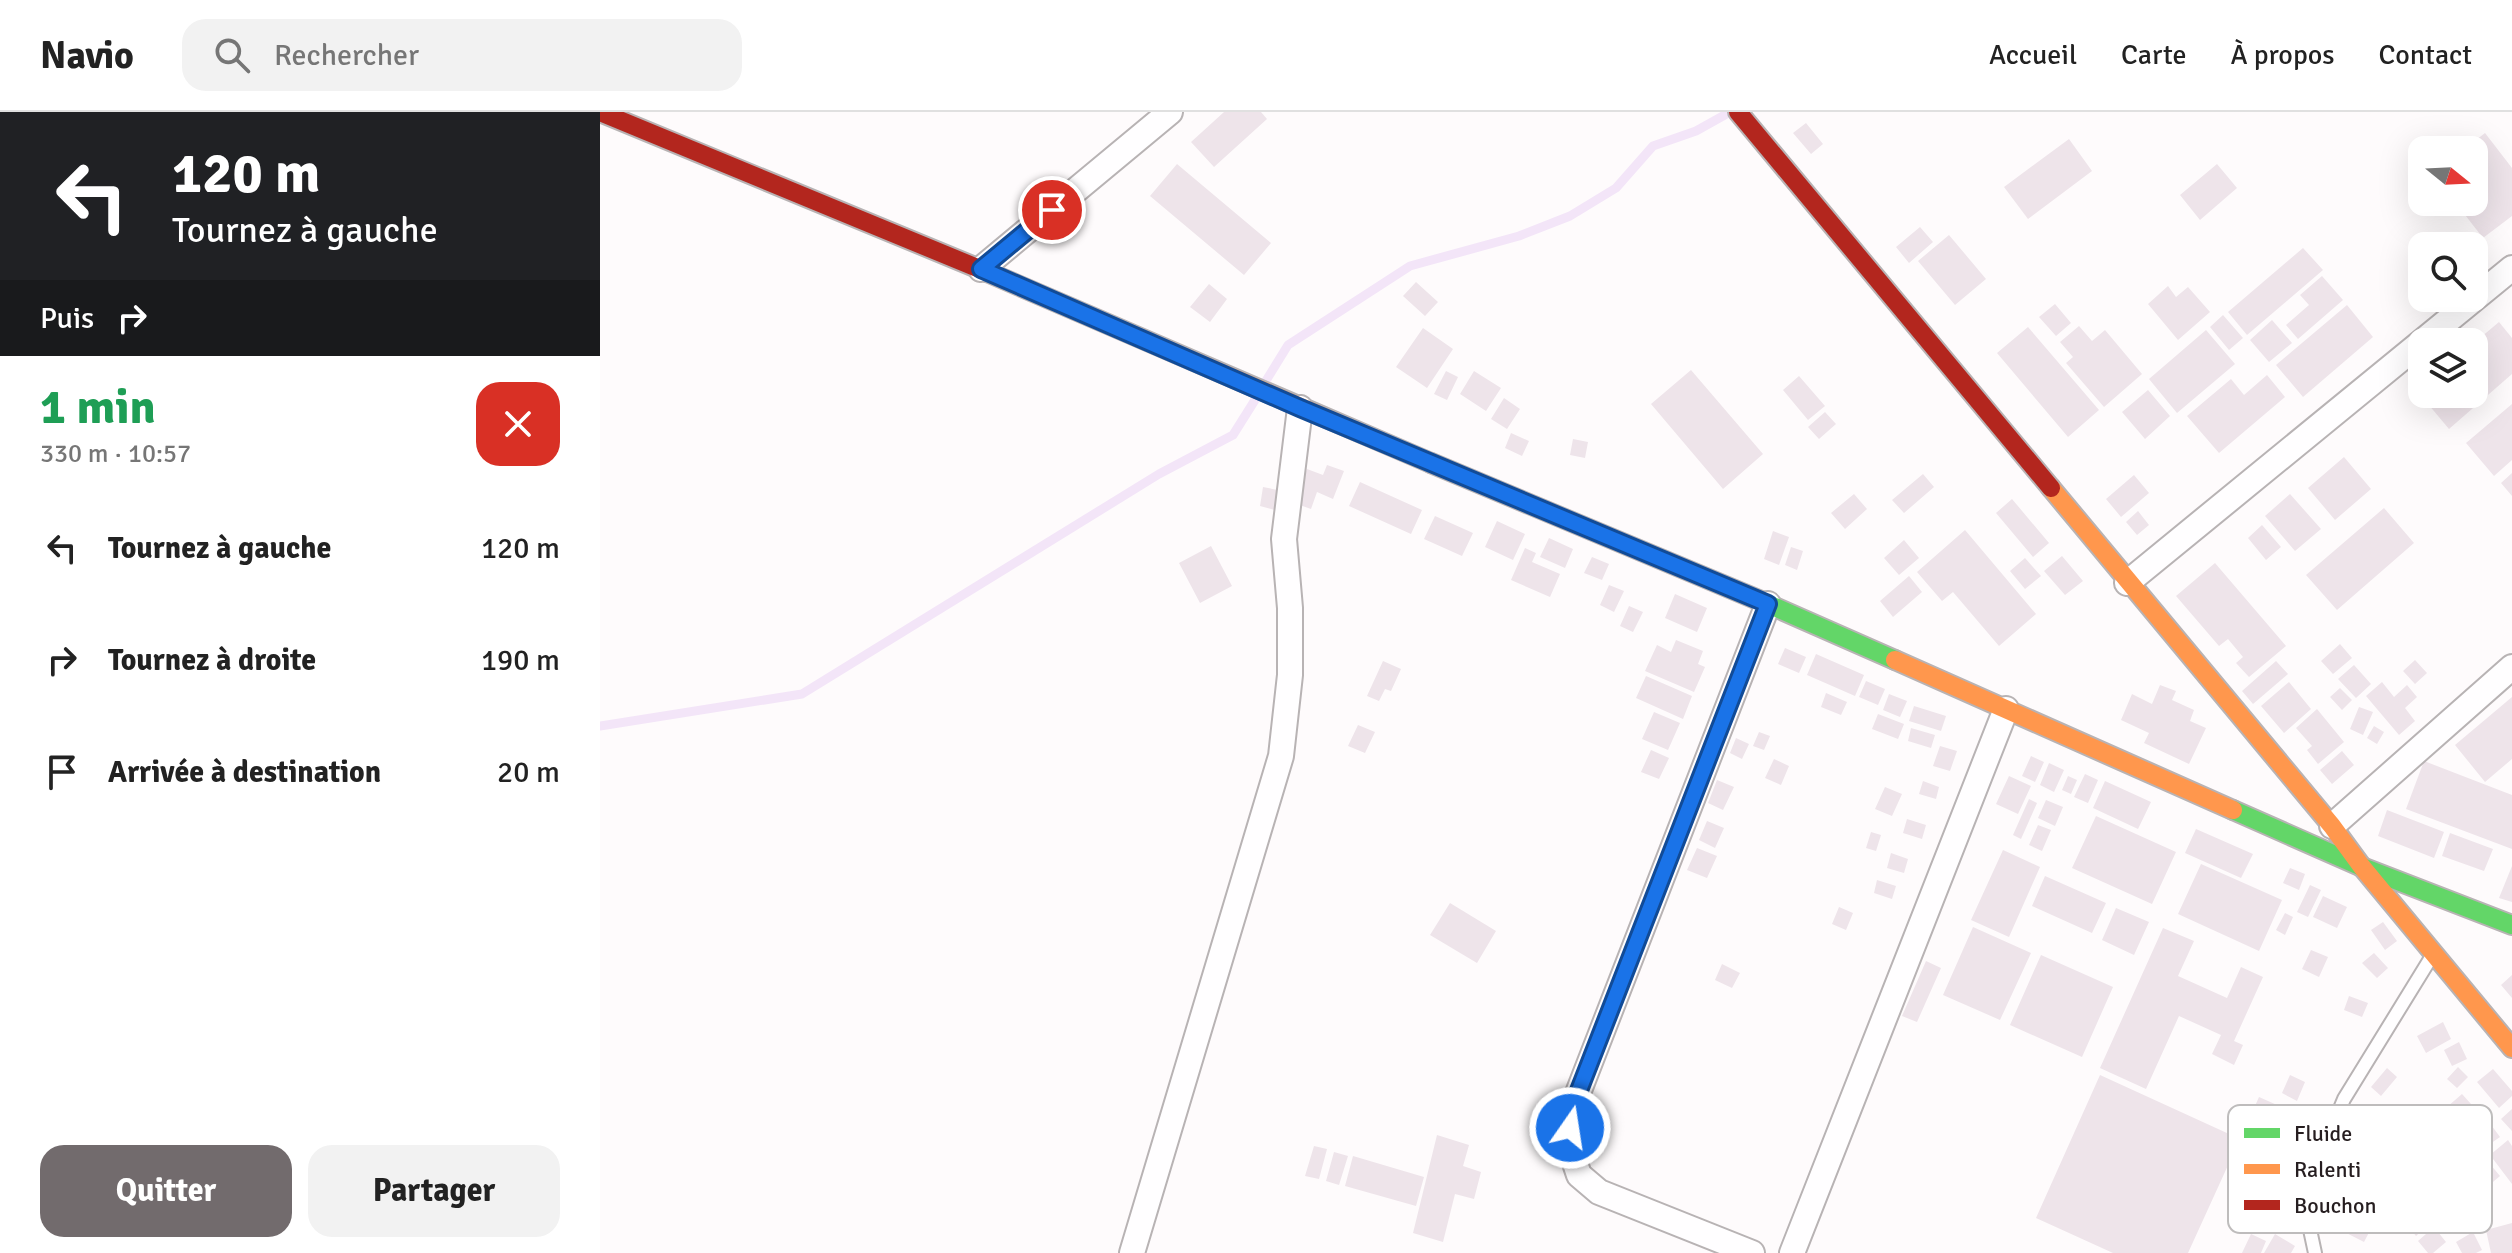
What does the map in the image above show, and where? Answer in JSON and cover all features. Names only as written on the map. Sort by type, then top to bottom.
[{"type":"main road","points":[[600,112],[981,269],[1300,408],[1768,604],[2362,867],[2512,925]]},
{"type":"main road","points":[[1738,112],[2332,826],[2362,867],[2512,1048]]},
{"type":"street","points":[[981,269],[1170,112]]},
{"type":"street","points":[[2127,583],[2512,268]]},
{"type":"street","points":[[1132,1253],[1281,756],[1290,675],[1290,608],[1284,539],[1300,408]]},
{"type":"street","points":[[1752,1253],[1599,1192],[1579,1175],[1569,1145],[1571,1111],[1768,604]]},
{"type":"street","points":[[2332,826],[2512,667]]},
{"type":"street","points":[[1792,1253],[2006,709]]},
{"type":"lane","points":[[2341,1105],[2434,954]]},
{"type":"lane","points":[[2311,1233],[2315,1253]]},
{"type":"building","points":[[1224,112],[1261,112],[1267,119],[1214,167],[1191,142]]},
{"type":"building","points":[[1806,123],[1823,144],[1811,154],[1793,133]]},
{"type":"building","points":[[2488,137],[2512,168],[2512,216],[2488,234],[2478,232],[2466,216],[2488,216]]},
{"type":"building","points":[[2069,139],[2092,171],[2028,219],[2004,187]]},
{"type":"building","points":[[1177,164],[1271,243],[1244,275],[1150,196]]},
{"type":"building","points":[[2217,164],[2237,188],[2200,220],[2180,195]]},
{"type":"building","points":[[1920,227],[1933,242],[1909,263],[1896,247]]},
{"type":"building","points":[[1949,235],[1986,279],[1955,305],[1918,261]]},
{"type":"building","points":[[2303,248],[2323,270],[2247,335],[2228,312]]},
{"type":"building","points":[[2322,276],[2343,300],[2298,339],[2286,325],[2309,305],[2300,295]]},
{"type":"building","points":[[1416,282],[1438,302],[1425,316],[1403,296]]},
{"type":"building","points":[[1209,284],[1227,299],[1210,322],[1190,307]]},
{"type":"building","points":[[2168,286],[2176,297],[2188,287],[2210,312],[2178,340],[2148,304]]},
{"type":"building","points":[[2055,304],[2071,323],[2056,336],[2039,317]]},
{"type":"building","points":[[2347,305],[2373,337],[2303,397],[2276,365]]},
{"type":"building","points":[[2223,315],[2243,338],[2229,350],[2210,327]]},
{"type":"building","points":[[2272,320],[2292,343],[2269,362],[2250,340]]},
{"type":"building","points":[[2499,322],[2512,338],[2512,374],[2488,395],[2488,331]]},
{"type":"building","points":[[2079,326],[2092,341],[2105,330],[2142,374],[2104,407],[2066,363],[2073,357],[2060,342]]},
{"type":"building","points":[[2028,327],[2099,410],[2068,437],[1997,353]]},
{"type":"building","points":[[1423,328],[1453,349],[1427,388],[1396,367]]},
{"type":"building","points":[[2206,330],[2235,364],[2177,413],[2149,379]]},
{"type":"building","points":[[1691,370],[1763,454],[1723,489],[1651,404]]},
{"type":"building","points":[[1446,371],[1458,377],[1447,400],[1434,394]]},
{"type":"building","points":[[1474,371],[1501,388],[1486,411],[1460,394]]},
{"type":"building","points":[[2267,375],[2285,397],[2219,453],[2187,416],[2231,379],[2244,395]]},
{"type":"building","points":[[1799,376],[1825,406],[1808,420],[1783,390]]},
{"type":"building","points":[[2148,390],[2170,416],[2145,439],[2122,412]]},
{"type":"building","points":[[1504,398],[1520,409],[1507,429],[1491,419]]},
{"type":"building","points":[[2512,404],[2512,460],[2494,476],[2466,443]]},
{"type":"building","points":[[2431,408],[2473,408],[2449,429]]},
{"type":"building","points":[[1825,412],[1836,424],[1819,439],[1808,427]]},
{"type":"building","points":[[1511,433],[1529,441],[1522,456],[1505,448]]},
{"type":"building","points":[[1573,439],[1588,442],[1585,458],[1570,455]]},
{"type":"building","points":[[2344,457],[2371,489],[2335,520],[2308,488]]},
{"type":"building","points":[[1327,465],[1344,471],[1333,499],[1317,492],[1311,509],[1294,503],[1307,469],[1323,475]]},
{"type":"building","points":[[2512,473],[2512,496],[2501,483]]},
{"type":"building","points":[[1923,474],[1934,487],[1904,513],[1892,500]]},
{"type":"building","points":[[2134,475],[2149,493],[2121,517],[2106,499]]},
{"type":"building","points":[[1360,482],[1422,510],[1411,534],[1349,506]]},
{"type":"building","points":[[1263,487],[1283,491],[1279,511],[1260,506]]},
{"type":"building","points":[[1854,494],[1867,509],[1845,529],[1831,513]]},
{"type":"building","points":[[2290,494],[2321,529],[2295,551],[2265,516]]},
{"type":"building","points":[[2012,499],[2049,543],[2033,557],[1996,513]]},
{"type":"building","points":[[2384,508],[2414,543],[2337,610],[2306,575]]},
{"type":"building","points":[[2138,511],[2149,525],[2137,535],[2126,522]]},
{"type":"building","points":[[1435,516],[1473,533],[1462,556],[1424,539]]},
{"type":"building","points":[[1497,521],[1525,534],[1513,560],[1485,547]]},
{"type":"building","points":[[2262,525],[2281,547],[2266,560],[2248,538]]},
{"type":"building","points":[[1965,530],[2036,614],[1999,646],[1953,592],[1942,601],[1917,572]]},
{"type":"building","points":[[1773,531],[1789,537],[1779,565],[1764,559]]},
{"type":"building","points":[[1549,538],[1573,549],[1565,568],[1540,557]]},
{"type":"building","points":[[1904,540],[1919,558],[1899,575],[1884,558]]},
{"type":"building","points":[[1211,546],[1232,586],[1200,603],[1179,563]]},
{"type":"building","points":[[1791,547],[1803,551],[1797,570],[1785,565]]},
{"type":"building","points":[[1525,548],[1536,553],[1532,562],[1560,574],[1550,597],[1511,580]]},
{"type":"building","points":[[2062,556],[2083,581],[2065,595],[2044,571]]},
{"type":"building","points":[[1592,557],[1609,564],[1602,580],[1584,573]]},
{"type":"building","points":[[2025,558],[2041,576],[2025,589],[2010,571]]},
{"type":"building","points":[[2215,563],[2286,646],[2249,677],[2236,663],[2243,657],[2228,639],[2219,646],[2176,596]]},
{"type":"building","points":[[1909,576],[1922,592],[1893,617],[1880,601]]},
{"type":"building","points":[[1609,585],[1624,591],[1614,612],[1600,605]]},
{"type":"building","points":[[1675,594],[1707,608],[1697,632],[1665,618]]},
{"type":"building","points":[[1629,606],[1643,612],[1633,632],[1620,626]]},
{"type":"building","points":[[1676,640],[1703,651],[1698,664],[1705,667],[1694,692],[1645,671],[1657,645],[1671,652]]},
{"type":"building","points":[[2340,644],[2352,658],[2333,674],[2321,661]]},
{"type":"building","points":[[1785,648],[1806,657],[1799,673],[1778,664]]},
{"type":"building","points":[[1816,654],[1864,675],[1855,696],[1807,675]]},
{"type":"building","points":[[2415,660],[2427,673],[2415,684],[2403,671]]},
{"type":"building","points":[[1383,661],[1401,669],[1391,691],[1385,689],[1379,701],[1367,696]]},
{"type":"building","points":[[2276,661],[2288,674],[2253,704],[2242,691]]},
{"type":"building","points":[[2354,665],[2371,684],[2356,698],[2338,679]]},
{"type":"building","points":[[1646,676],[1692,696],[1683,719],[1636,698]]},
{"type":"building","points":[[1866,681],[1885,689],[1878,705],[1859,697]]},
{"type":"building","points":[[2289,682],[2311,709],[2284,733],[2261,706]]},
{"type":"building","points":[[2382,682],[2394,697],[2407,685],[2417,697],[2405,708],[2415,721],[2399,735],[2366,696]]},
{"type":"building","points":[[2160,685],[2176,691],[2172,700],[2194,710],[2190,721],[2206,728],[2189,764],[2144,743],[2149,733],[2121,720],[2132,694],[2152,704]]},
{"type":"building","points":[[2340,688],[2352,700],[2342,710],[2330,697]]},
{"type":"building","points":[[1826,693],[1847,702],[1841,715],[1821,707]]},
{"type":"building","points":[[1889,694],[1907,701],[1900,717],[1883,710]]},
{"type":"building","points":[[2512,697],[2512,759],[2485,782],[2455,745]]},
{"type":"building","points":[[1914,706],[1946,716],[1941,731],[1909,721]]},
{"type":"building","points":[[2359,707],[2373,712],[2363,735],[2350,729]]},
{"type":"building","points":[[2317,709],[2344,742],[2318,764],[2307,750],[2312,746],[2296,728]]},
{"type":"building","points":[[1654,712],[1680,723],[1668,750],[1642,739]]},
{"type":"building","points":[[1878,714],[1904,724],[1898,739],[1872,729]]},
{"type":"building","points":[[1358,725],[1375,732],[1365,753],[1348,746]]},
{"type":"building","points":[[2374,726],[2384,732],[2377,744],[2367,738]]},
{"type":"building","points":[[1911,728],[1935,735],[1931,748],[1908,741]]},
{"type":"building","points":[[1759,732],[1770,736],[1764,750],[1753,746]]},
{"type":"building","points":[[1736,738],[1749,744],[1742,759],[1730,753]]},
{"type":"building","points":[[1940,746],[1957,751],[1950,771],[1933,766]]},
{"type":"building","points":[[1651,750],[1669,758],[1659,779],[1641,772]]},
{"type":"building","points":[[2342,751],[2354,765],[2332,784],[2320,770]]},
{"type":"building","points":[[2031,756],[2044,762],[2035,782],[2022,776]]},
{"type":"building","points":[[1774,759],[1789,766],[1781,785],[1765,778]]},
{"type":"building","points":[[2424,761],[2512,795],[2512,849],[2406,809]]},
{"type":"building","points":[[2049,763],[2064,770],[2054,792],[2040,785]]},
{"type":"building","points":[[2085,774],[2098,780],[2088,803],[2074,797]]},
{"type":"building","points":[[2009,776],[2031,786],[2018,814],[1996,804]]},
{"type":"building","points":[[2068,776],[2077,780],[2071,794],[2062,790]]},
{"type":"building","points":[[1717,780],[1734,787],[1723,810],[1708,803]]},
{"type":"building","points":[[1923,781],[1939,787],[1936,799],[1919,794]]},
{"type":"building","points":[[2105,781],[2151,802],[2138,829],[2093,808]]},
{"type":"building","points":[[1885,787],[1902,794],[1892,816],[1875,809]]},
{"type":"building","points":[[2029,799],[2037,803],[2021,839],[2013,835]]},
{"type":"building","points":[[2046,800],[2063,807],[2055,826],[2038,818]]},
{"type":"building","points":[[2387,810],[2444,832],[2434,858],[2378,836]]},
{"type":"building","points":[[2096,816],[2176,852],[2152,904],[2072,868]]},
{"type":"building","points":[[1907,819],[1926,825],[1922,839],[1903,833]]},
{"type":"building","points":[[1707,821],[1724,828],[1715,848],[1699,840]]},
{"type":"building","points":[[2038,825],[2051,830],[2042,851],[2029,845]]},
{"type":"building","points":[[2196,829],[2253,854],[2241,878],[2185,853]]},
{"type":"building","points":[[1871,832],[1881,835],[1876,851],[1866,848]]},
{"type":"building","points":[[2450,833],[2493,849],[2484,871],[2442,856]]},
{"type":"building","points":[[1697,848],[1717,856],[1707,878],[1687,870]]},
{"type":"building","points":[[2003,850],[2040,867],[2009,937],[1971,920]]},
{"type":"building","points":[[1891,853],[1908,859],[1904,873],[1887,868]]},
{"type":"building","points":[[2201,864],[2282,900],[2259,951],[2178,914]]},
{"type":"building","points":[[2512,866],[2512,902],[2499,898]]},
{"type":"building","points":[[2290,868],[2305,874],[2299,890],[2283,883]]},
{"type":"building","points":[[2045,876],[2106,903],[2092,933],[2032,906]]},
{"type":"building","points":[[1877,880],[1896,886],[1892,899],[1874,893]]},
{"type":"building","points":[[2310,885],[2321,890],[2308,917],[2297,912]]},
{"type":"building","points":[[2323,896],[2347,907],[2337,928],[2313,917]]},
{"type":"building","points":[[1450,903],[1496,931],[1477,963],[1430,935]]},
{"type":"building","points":[[1839,907],[1853,913],[1846,930],[1832,924]]},
{"type":"building","points":[[2116,908],[2149,922],[2134,955],[2102,940]]},
{"type":"building","points":[[2285,913],[2293,917],[2285,935],[2276,930]]},
{"type":"building","points":[[2383,922],[2397,941],[2385,950],[2371,930]]},
{"type":"building","points":[[1973,927],[2031,953],[2000,1020],[1943,995]]},
{"type":"building","points":[[2163,928],[2194,941],[2178,976],[2227,998],[2241,967],[2263,977],[2234,1041],[2243,1045],[2234,1065],[2212,1054],[2221,1035],[2179,1016],[2146,1089],[2100,1068]]},
{"type":"building","points":[[2311,950],[2328,957],[2319,977],[2302,969]]},
{"type":"building","points":[[2374,953],[2388,968],[2377,978],[2362,963]]},
{"type":"building","points":[[2041,955],[2113,987],[2082,1057],[2010,1025]]},
{"type":"building","points":[[1926,961],[1941,968],[1917,1022],[1902,1016]]},
{"type":"building","points":[[1722,964],[1740,973],[1732,988],[1715,980]]},
{"type":"building","points":[[2512,975],[2512,998],[2501,985]]},
{"type":"building","points":[[2349,996],[2368,1003],[2362,1017],[2344,1010]]},
{"type":"building","points":[[2443,1022],[2451,1039],[2426,1053],[2417,1036]]},
{"type":"building","points":[[2459,1042],[2467,1059],[2452,1066],[2444,1050]]},
{"type":"building","points":[[2458,1067],[2468,1077],[2457,1088],[2447,1079]]},
{"type":"building","points":[[2387,1068],[2397,1077],[2381,1096],[2371,1087]]},
{"type":"building","points":[[2493,1069],[2512,1091],[2512,1096],[2499,1108],[2477,1082]]},
{"type":"building","points":[[2100,1075],[2228,1134],[2228,1165],[2188,1253],[2113,1253],[2036,1218]]},
{"type":"building","points":[[2290,1075],[2305,1082],[2297,1101],[2282,1093]]},
{"type":"building","points":[[2462,1094],[2472,1105],[2449,1105]]},
{"type":"building","points":[[2259,1097],[2277,1105],[2255,1105]]},
{"type":"building","points":[[2512,1109],[2512,1131],[2501,1119]]},
{"type":"building","points":[[2492,1126],[2500,1137],[2492,1143]]},
{"type":"building","points":[[1437,1135],[1469,1145],[1463,1166],[1481,1172],[1474,1199],[1455,1194],[1443,1242],[1413,1233]]},
{"type":"building","points":[[2508,1140],[2512,1146],[2512,1184],[2492,1158],[2492,1153]]},
{"type":"building","points":[[1314,1146],[1327,1149],[1319,1179],[1305,1176]]},
{"type":"building","points":[[1334,1152],[1348,1156],[1339,1185],[1326,1181]]},
{"type":"building","points":[[1353,1156],[1424,1177],[1416,1206],[1345,1186]]},
{"type":"building","points":[[2492,1166],[2500,1176],[2492,1183]]},
{"type":"building","points":[[2512,1223],[2512,1253],[2491,1253],[2487,1233],[2492,1233],[2492,1228]]},
{"type":"building","points":[[2346,1233],[2369,1233],[2364,1242]]},
{"type":"building","points":[[2427,1233],[2439,1233],[2446,1242],[2433,1253],[2428,1253],[2418,1241]]},
{"type":"building","points":[[2474,1233],[2482,1250],[2462,1253],[2456,1242]]},
{"type":"building","points":[[2251,1234],[2266,1241],[2261,1253],[2242,1253]]},
{"type":"building","points":[[2275,1234],[2295,1246],[2291,1253],[2264,1253]]},
{"type":"waterway","points":[[1264,384],[1288,345],[1410,266],[1519,236],[1570,216],[1616,188],[1653,146],[1696,131],[1730,112]]},
{"type":"waterway","points":[[600,726],[802,694],[1159,474],[1233,435],[1255,400]]},
{"type":"traffic: fast","points":[[1431,463],[1895,660]]},
{"type":"traffic: fast","points":[[2233,810],[2362,867],[2512,925]]},
{"type":"traffic: slow","points":[[987,272],[1431,463]]},
{"type":"traffic: slow","points":[[2051,488],[2512,1048]]},
{"type":"traffic: slow","points":[[1895,660],[2233,810]]},
{"type":"traffic: jam","points":[[600,112],[987,272]]},
{"type":"traffic: jam","points":[[1738,112],[2051,488]]},
{"type":"route","points":[[1052,210],[981,269],[1300,408],[1768,604],[1571,1111],[1570,1128]]}]
